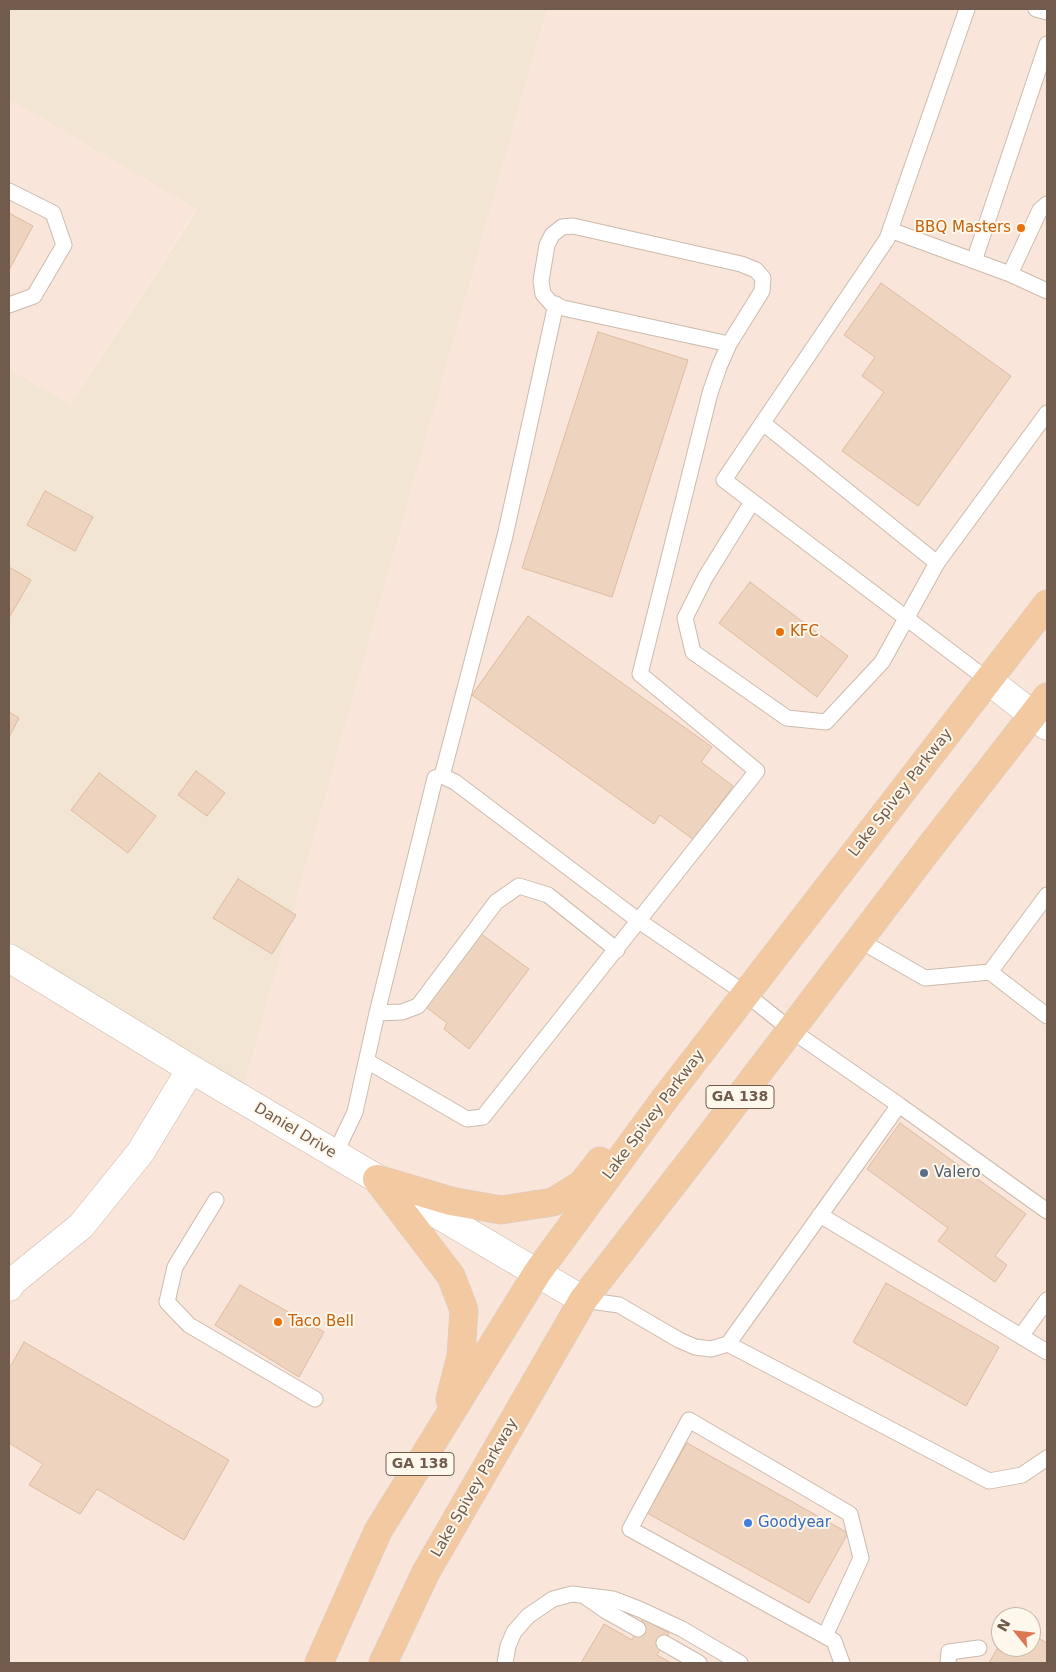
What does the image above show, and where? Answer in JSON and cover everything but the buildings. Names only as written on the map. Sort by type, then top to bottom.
[{"type":"highway","name":"Lake Spivey Parkway","points":[[319,1663],[378,1532],[536,1273],[700,1054],[1047,604]]},
{"type":"highway","name":"Lake Spivey Parkway","points":[[384,1663],[426,1572],[584,1300],[859,940],[1043,713]]},
{"type":"highway","points":[[377,1179],[451,1201],[500,1210],[553,1202],[582,1184],[640,1110],[700,1054]]},
{"type":"highway","points":[[377,1179],[451,1276],[464,1310],[461,1356],[443,1426]]},
{"type":"street","points":[[988,680],[1043,713]]},
{"type":"street","name":"Daniel Drive","points":[[9,958],[191,1069],[584,1300]]},
{"type":"street","points":[[9,1287],[12,1282],[81,1226],[140,1153],[191,1069]]},
{"type":"lane","points":[[967,9],[887,239],[724,480],[988,680]]},
{"type":"lane","points":[[1036,9],[1047,12]]},
{"type":"lane","points":[[974,261],[1047,44]]},
{"type":"lane","points":[[9,191],[54,213],[64,245],[34,296],[9,305]]},
{"type":"lane","points":[[1010,274],[1040,210],[1047,204]]},
{"type":"lane","points":[[367,1060],[467,1119],[483,1118],[757,771],[640,674],[710,393],[729,344],[762,291],[763,278],[756,270],[741,264],[573,226],[562,227],[552,235],[547,245],[541,281],[543,294],[551,303],[563,308],[729,344]]},
{"type":"lane","points":[[890,230],[1010,274],[1047,291]]},
{"type":"lane","points":[[442,776],[505,536],[556,304]]},
{"type":"lane","points":[[752,502],[705,578],[685,618],[693,652],[787,718],[826,722],[882,662],[937,563],[1047,413]]},
{"type":"lane","points":[[763,423],[937,563]]},
{"type":"lane","points":[[335,1154],[355,1112],[377,1013],[435,778],[442,776],[456,782],[639,921],[746,994],[791,1030],[1047,1211]]},
{"type":"lane","points":[[377,1013],[402,1012],[418,1006],[496,902],[519,886],[548,894],[616,950]]},
{"type":"lane","points":[[990,972],[1047,895]]},
{"type":"lane","points":[[859,940],[926,978],[990,972],[1047,1016]]},
{"type":"lane","points":[[584,1300],[619,1305],[679,1340],[695,1347],[710,1349],[728,1344],[899,1105]]},
{"type":"lane","points":[[216,1200],[175,1267],[167,1302],[188,1326],[315,1399]]},
{"type":"lane","points":[[820,1215],[1047,1352]]},
{"type":"lane","points":[[1021,1336],[1047,1300]]},
{"type":"lane","points":[[728,1344],[989,1481],[1022,1475],[1047,1458]]},
{"type":"lane","points":[[825,1636],[860,1558],[850,1514],[688,1420],[630,1529],[834,1641],[842,1663]]},
{"type":"lane","points":[[505,1663],[508,1646],[514,1632],[528,1616],[553,1599],[572,1594],[613,1599],[639,1609],[682,1629],[740,1663]]},
{"type":"lane","points":[[586,1596],[606,1611],[638,1629]]},
{"type":"lane","points":[[664,1643],[699,1663]]},
{"type":"lane","points":[[948,1663],[949,1652],[979,1648]]},
{"type":"shaded area","points":[[9,9],[547,9],[241,1097],[9,940],[9,369],[71,404],[197,210],[9,99]]},
{"type":"shaded area","points":[[547,9],[1047,9],[1047,1663],[9,1663],[9,940],[241,1097]]},
{"type":"shaded area","points":[[9,99],[197,209],[71,404],[9,369]]},
{"type":"place","name":"BBQ Masters","points":[[1021,228]]},
{"type":"place","name":"KFC","points":[[780,632]]},
{"type":"place","name":"Valero","points":[[924,1173]]},
{"type":"place","name":"Taco Bell","points":[[278,1322]]},
{"type":"place","name":"Goodyear","points":[[748,1523]]}]
